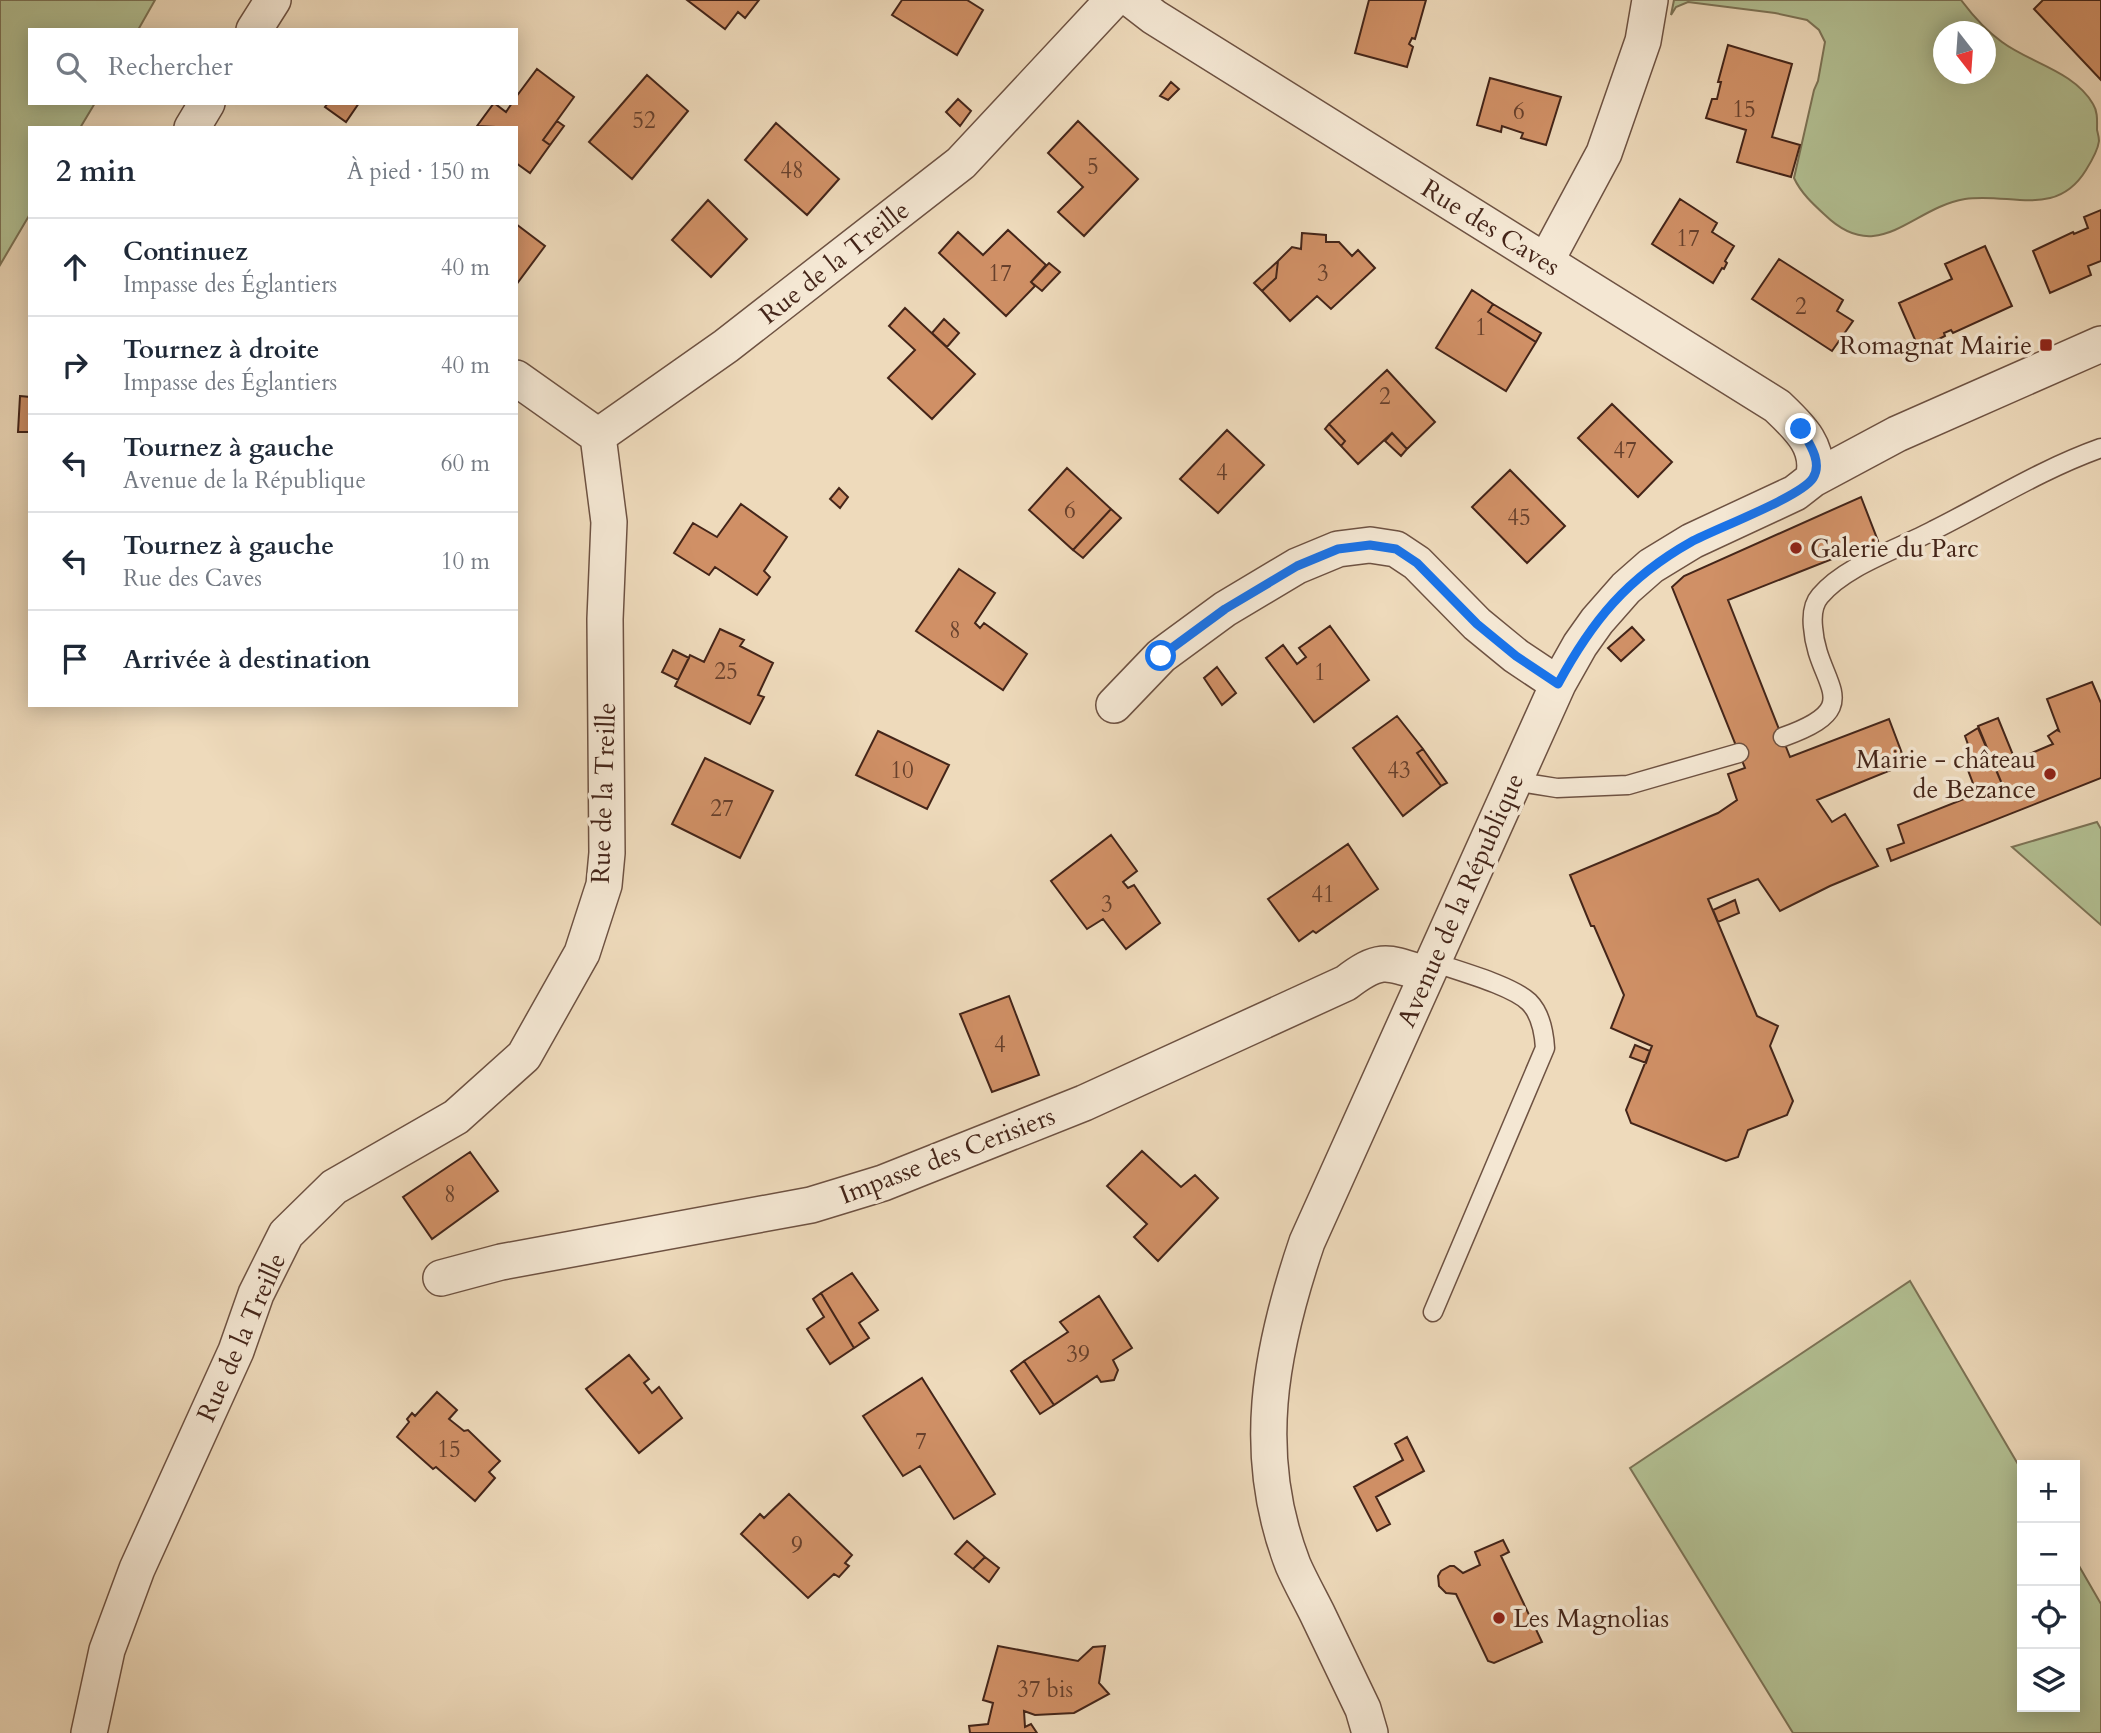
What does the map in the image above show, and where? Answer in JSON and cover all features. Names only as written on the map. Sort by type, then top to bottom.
[{"type":"street","points":[[255,28],[273,0]]},
{"type":"street","name":"Rue de la Treille","points":[[89,1733],[107,1650],[137,1569],[236,1351],[256,1294],[286,1234],[334,1187],[456,1116],[524,1056],[582,953],[604,885],[607,853],[605,620],[609,522],[598,436],[726,346],[961,163],[1113,0]]},
{"type":"street","name":"Rue des Caves","points":[[1132,0],[1154,17],[1777,407],[1801,429],[1812,448],[1817,465],[1813,479]]},
{"type":"street","points":[[1546,261],[1604,153],[1643,41],[1650,0]]},
{"type":"street","points":[[193,126],[206,105]]},
{"type":"street","name":"Avenue de la République","points":[[1370,1733],[1363,1709],[1293,1565],[1277,1509],[1267,1448],[1276,1349],[1288,1298],[1307,1242],[1558,684],[1597,621],[1626,588],[1651,566],[1692,541],[1795,494],[1813,479],[1897,434],[2101,344]]},
{"type":"street","points":[[518,379],[598,436]]},
{"type":"street","points":[[1114,705],[1161,656],[1225,609],[1297,566],[1338,549],[1370,545],[1396,549],[1417,563],[1477,624],[1516,656],[1558,684]]},
{"type":"street","name":"Impasse des Cerisiers","points":[[441,1278],[501,1262],[811,1205],[883,1183],[1084,1103],[1346,984],[1375,965],[1393,964],[1430,969]]},
{"type":"lane","points":[[1783,737],[1819,721],[1829,712],[1834,700],[1832,685],[1814,640],[1812,617],[1818,598],[1868,562],[1934,531],[2021,482],[2101,448]]},
{"type":"lane","points":[[1513,781],[1557,788],[1588,788],[1647,780],[1739,753]]},
{"type":"lane","points":[[1430,969],[1517,993],[1531,1004],[1544,1030],[1545,1048],[1433,1312]]},
{"type":"green space","points":[[0,0],[155,0],[139,28],[28,28],[28,105],[94,105],[81,126],[28,126],[28,217],[0,265]]},
{"type":"green space","points":[[1674,0],[1961,0],[1979,21],[1933,21],[1933,84],[1996,84],[1996,37],[2063,75],[2085,93],[2096,110],[2097,117],[2099,140],[2094,156],[2074,185],[2061,194],[2046,199],[1965,199],[1946,204],[1895,230],[1879,235],[1862,236],[1844,230],[1812,202],[1794,178],[1825,42],[1819,30],[1807,20],[1775,13],[1688,2],[1676,7],[1671,15]]},
{"type":"green space","points":[[2097,822],[2101,829],[2101,925],[2012,847]]},
{"type":"green space","points":[[1910,1281],[2017,1463],[2017,1712],[2080,1712],[2080,1568],[2101,1604],[2101,1733],[1793,1733],[1630,1468]]},
{"type":"building","points":[[687,0],[759,0],[745,18],[738,12],[725,29]]},
{"type":"building","points":[[902,0],[967,0],[983,10],[957,55],[892,15]]},
{"type":"building","points":[[1369,0],[1426,0],[1415,39],[1412,38],[1409,44],[1413,47],[1407,67],[1355,53]]},
{"type":"building","points":[[2043,0],[2101,0],[2101,80],[2034,9]]},
{"type":"building","points":[[1728,45],[1792,64],[1772,137],[1800,145],[1791,177],[1737,162],[1746,130],[1706,118],[1712,99],[1717,99],[1721,82],[1718,82]]},
{"type":"building","points":[[537,69],[574,97],[543,140],[550,145],[530,173],[518,164],[518,126],[477,126],[493,105],[506,112],[511,105],[518,105],[518,94]]},
{"type":"building","points":[[647,75],[688,111],[632,179],[589,142]]},
{"type":"building","points":[[1490,78],[1561,97],[1546,145],[1521,138],[1523,133],[1502,126],[1501,132],[1477,125]]},
{"type":"building","points":[[1171,82],[1179,89],[1168,100],[1160,96]]},
{"type":"building","points":[[958,99],[971,111],[960,126],[946,112]]},
{"type":"building","points":[[326,105],[358,105],[346,122],[325,107]]},
{"type":"building","points":[[557,121],[564,126],[550,145],[543,140]]},
{"type":"building","points":[[1078,121],[1138,179],[1084,236],[1058,212],[1083,187],[1048,153]]},
{"type":"building","points":[[776,123],[839,179],[807,215],[745,160]]},
{"type":"building","points":[[1680,199],[1717,223],[1712,232],[1734,246],[1725,261],[1727,263],[1724,269],[1722,268],[1713,283],[1652,244]]},
{"type":"building","points":[[708,200],[747,239],[711,277],[672,240]]},
{"type":"building","points":[[2101,210],[2101,261],[2088,266],[2091,275],[2050,293],[2033,251],[2088,228],[2084,217]]},
{"type":"building","points":[[518,226],[545,246],[518,282]]},
{"type":"building","points":[[1008,230],[1046,265],[1031,282],[1035,286],[1006,316],[939,253],[958,232],[983,255]]},
{"type":"building","points":[[1302,233],[1326,235],[1326,242],[1339,242],[1352,256],[1358,250],[1375,268],[1331,309],[1317,296],[1290,321],[1262,291],[1276,278],[1278,261],[1292,247],[1301,249]]},
{"type":"building","points":[[1985,246],[2012,306],[1953,333],[1951,330],[1944,333],[1945,336],[1919,349],[1899,303],[1952,279],[1945,264]]},
{"type":"building","points":[[1779,259],[1843,300],[1837,311],[1853,321],[1832,351],[1752,299]]},
{"type":"building","points":[[1278,261],[1276,278],[1262,291],[1254,283]]},
{"type":"building","points":[[1049,263],[1060,272],[1042,291],[1031,282]]},
{"type":"building","points":[[1472,290],[1493,304],[1488,312],[1536,342],[1506,391],[1436,348]]},
{"type":"building","points":[[1493,304],[1541,333],[1536,342],[1488,312]]},
{"type":"building","points":[[905,308],[975,374],[932,419],[888,378],[915,350],[889,326]]},
{"type":"building","points":[[944,319],[959,333],[947,347],[932,333]]},
{"type":"building","points":[[1387,370],[1435,422],[1407,449],[1392,433],[1358,464],[1341,446],[1345,441],[1329,424]]},
{"type":"building","points":[[20,396],[28,397],[28,432],[18,432]]},
{"type":"building","points":[[1612,404],[1672,462],[1638,497],[1578,438]]},
{"type":"building","points":[[1329,424],[1345,441],[1341,446],[1325,429]]},
{"type":"building","points":[[1227,430],[1264,465],[1218,513],[1180,479]]},
{"type":"building","points":[[1392,433],[1407,449],[1401,456],[1385,441]]},
{"type":"building","points":[[1067,468],[1111,509],[1073,550],[1029,510]]},
{"type":"building","points":[[1510,470],[1565,526],[1527,563],[1472,507]]},
{"type":"building","points":[[839,488],[848,497],[840,508],[830,499]]},
{"type":"building","points":[[1861,497],[1878,541],[1728,600],[1790,757],[1889,719],[1906,764],[1817,800],[1832,822],[1845,814],[1878,866],[1780,911],[1758,879],[1708,899],[1757,1016],[1778,1026],[1770,1046],[1793,1101],[1787,1115],[1748,1130],[1738,1157],[1726,1161],[1631,1123],[1626,1110],[1652,1046],[1611,1028],[1624,995],[1570,875],[1718,813],[1737,800],[1728,774],[1745,768],[1672,587],[1684,576]]},
{"type":"building","points":[[741,504],[787,537],[764,571],[770,577],[757,595],[715,567],[709,575],[674,553],[693,523],[717,537]]},
{"type":"building","points":[[1111,509],[1121,518],[1083,558],[1073,550]]},
{"type":"building","points":[[959,569],[995,593],[975,623],[980,628],[984,623],[1027,654],[1003,690],[916,631]]},
{"type":"building","points":[[1330,626],[1369,680],[1314,722],[1266,658],[1283,645],[1297,664],[1306,657],[1299,648]]},
{"type":"building","points":[[1632,627],[1644,640],[1621,661],[1608,648]]},
{"type":"building","points":[[720,629],[744,640],[740,646],[773,663],[758,695],[764,697],[750,724],[675,686],[690,655],[704,662]]},
{"type":"building","points":[[673,650],[689,658],[678,680],[662,672]]},
{"type":"building","points":[[1217,667],[1236,693],[1222,705],[1204,678]]},
{"type":"building","name":"Mairie - château de Bezance","points":[[2092,682],[2101,703],[2101,778],[1891,861],[1887,849],[1904,843],[1898,825],[2002,784],[1978,726],[1998,718],[2015,760],[2053,744],[2048,736],[2059,731],[2047,699]]},
{"type":"building","points":[[1397,716],[1423,749],[1417,753],[1441,786],[1403,816],[1353,748]]},
{"type":"building","points":[[1978,728],[2002,784],[1977,794],[1963,757],[1971,753],[1965,736]]},
{"type":"building","points":[[878,731],[949,765],[927,809],[856,775]]},
{"type":"building","points":[[1423,749],[1447,783],[1441,786],[1417,753]]},
{"type":"building","points":[[705,758],[773,791],[740,858],[672,824]]},
{"type":"building","points":[[1111,835],[1137,871],[1123,882],[1128,888],[1134,885],[1160,923],[1126,949],[1103,919],[1087,929],[1051,881]]},
{"type":"building","points":[[1348,844],[1378,889],[1316,933],[1313,931],[1299,941],[1268,899]]},
{"type":"building","points":[[1735,900],[1739,913],[1718,922],[1713,910]]},
{"type":"building","points":[[1009,996],[1039,1075],[992,1092],[960,1014]]},
{"type":"building","points":[[1635,1045],[1650,1051],[1646,1063],[1630,1057]]},
{"type":"building","points":[[1142,1151],[1181,1187],[1195,1175],[1218,1198],[1158,1261],[1134,1237],[1147,1224],[1107,1186]]},
{"type":"building","points":[[470,1152],[498,1191],[432,1239],[403,1197]]},
{"type":"building","points":[[852,1273],[878,1310],[859,1323],[869,1338],[854,1348],[821,1293]]},
{"type":"building","points":[[821,1293],[854,1348],[830,1364],[807,1329],[824,1317],[813,1299]]},
{"type":"building","points":[[1099,1296],[1132,1348],[1113,1360],[1118,1370],[1114,1380],[1101,1382],[1097,1376],[1054,1405],[1024,1361],[1068,1332],[1060,1322]]},
{"type":"building","points":[[629,1355],[649,1379],[644,1383],[652,1393],[659,1387],[682,1418],[639,1453],[586,1389]]},
{"type":"building","points":[[1024,1361],[1054,1405],[1040,1414],[1011,1371]]},
{"type":"building","points":[[922,1378],[995,1494],[954,1519],[920,1466],[903,1476],[863,1416]]},
{"type":"building","points":[[437,1392],[457,1410],[449,1419],[464,1431],[468,1430],[500,1461],[489,1472],[495,1478],[475,1501],[397,1437],[409,1422],[407,1419],[412,1413],[415,1416]]},
{"type":"building","points":[[1407,1437],[1424,1471],[1376,1497],[1390,1524],[1377,1531],[1354,1487],[1403,1460],[1395,1444]]},
{"type":"building","points":[[789,1494],[852,1555],[845,1563],[849,1566],[839,1577],[834,1574],[808,1598],[741,1534],[760,1514],[764,1518]]},
{"type":"building","name":"Les Magnolias","points":[[1503,1540],[1509,1552],[1501,1556],[1542,1642],[1494,1663],[1488,1661],[1456,1594],[1446,1593],[1439,1586],[1438,1576],[1450,1566],[1463,1573],[1480,1565],[1475,1552]]},
{"type":"building","points":[[967,1541],[985,1557],[973,1569],[955,1554]]},
{"type":"building","points":[[985,1557],[999,1568],[989,1582],[973,1569]]},
{"type":"building","points":[[998,1646],[1078,1661],[1093,1647],[1105,1646],[1099,1683],[1109,1694],[1074,1713],[1035,1715],[1024,1711],[1025,1727],[1031,1724],[1037,1733],[970,1733],[969,1726],[988,1724],[993,1703],[983,1700]]},
{"type":"place","name":"Romagnat Mairie","points":[[2046,345]]},
{"type":"place","name":"Galerie du Parc","points":[[1796,548]]},
{"type":"place","name":"Mairie - château de Bezance","points":[[2050,774]]},
{"type":"place","name":"Les Magnolias","points":[[1499,1618]]},
{"type":"route","points":[[1161,656],[1225,609],[1297,566],[1338,549],[1370,545],[1396,549],[1417,563],[1477,624],[1516,656],[1558,684],[1597,621],[1626,588],[1651,566],[1692,541],[1795,494],[1813,479],[1817,465],[1812,448],[1801,429]]}]
